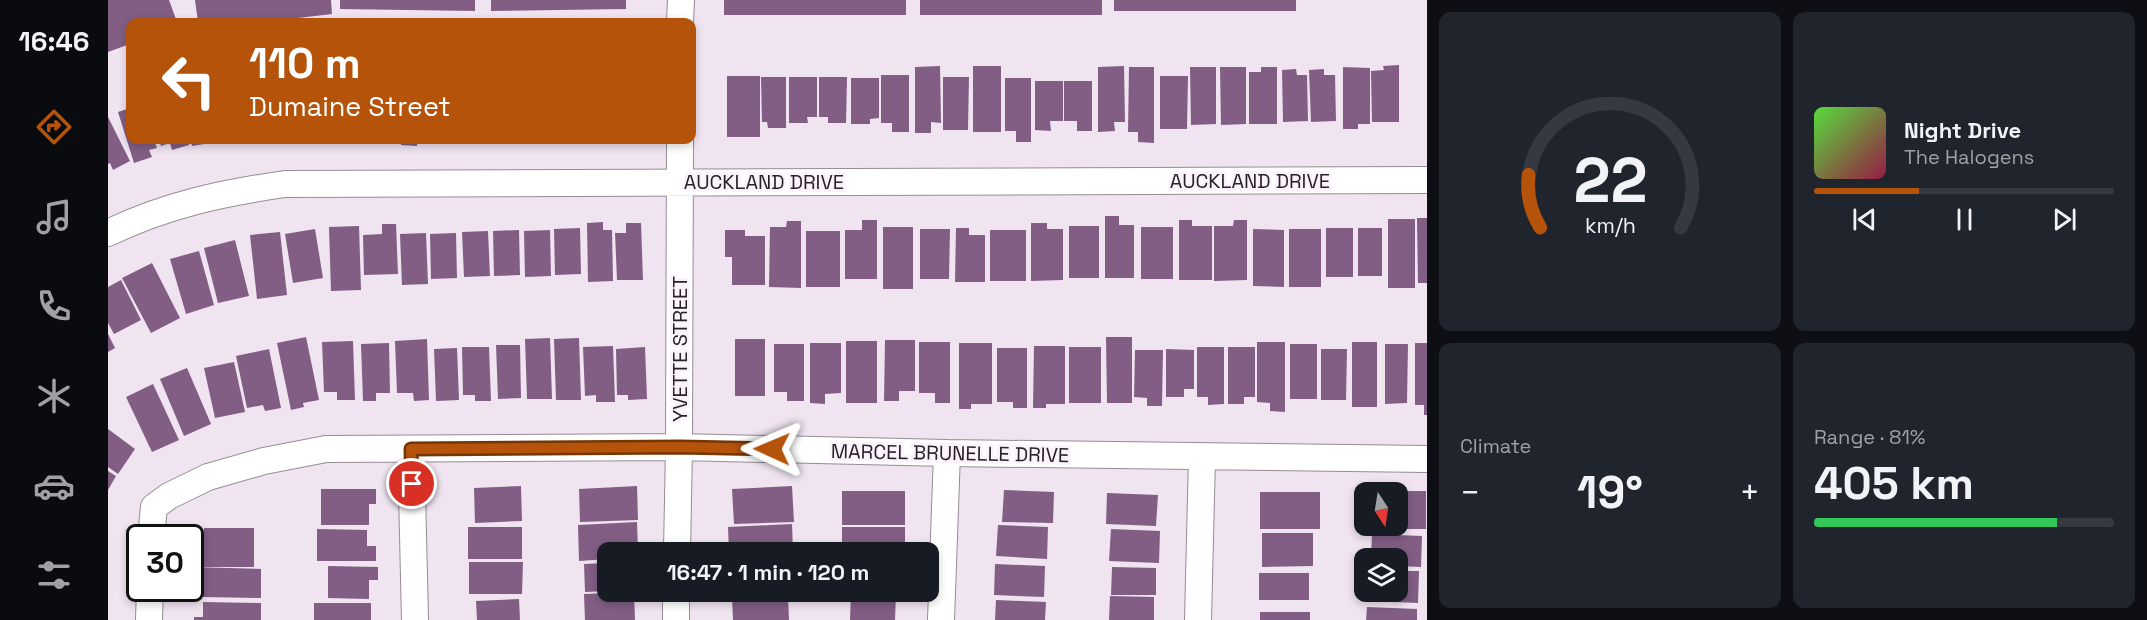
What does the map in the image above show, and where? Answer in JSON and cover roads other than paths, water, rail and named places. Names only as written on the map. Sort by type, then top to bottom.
[{"type":"street","points":[[680,18],[681,0]]},
{"type":"street","name":"YVETTE STREET","points":[[677,542],[680,447],[680,144]]},
{"type":"street","name":"AUCKLAND DRIVE","points":[[108,233],[197,199],[285,183],[1427,180]]},
{"type":"street","name":"MARCEL BRUNELLE DRIVE","points":[[152,524],[154,507],[169,496],[208,477],[264,461],[326,449],[680,447],[1427,459]]},
{"type":"street","points":[[411,449],[415,620]]},
{"type":"street","points":[[941,620],[947,453]]},
{"type":"street","points":[[1198,620],[1202,457]]},
{"type":"street","points":[[149,620],[150,602]]},
{"type":"street","points":[[676,602],[676,620]]}]
